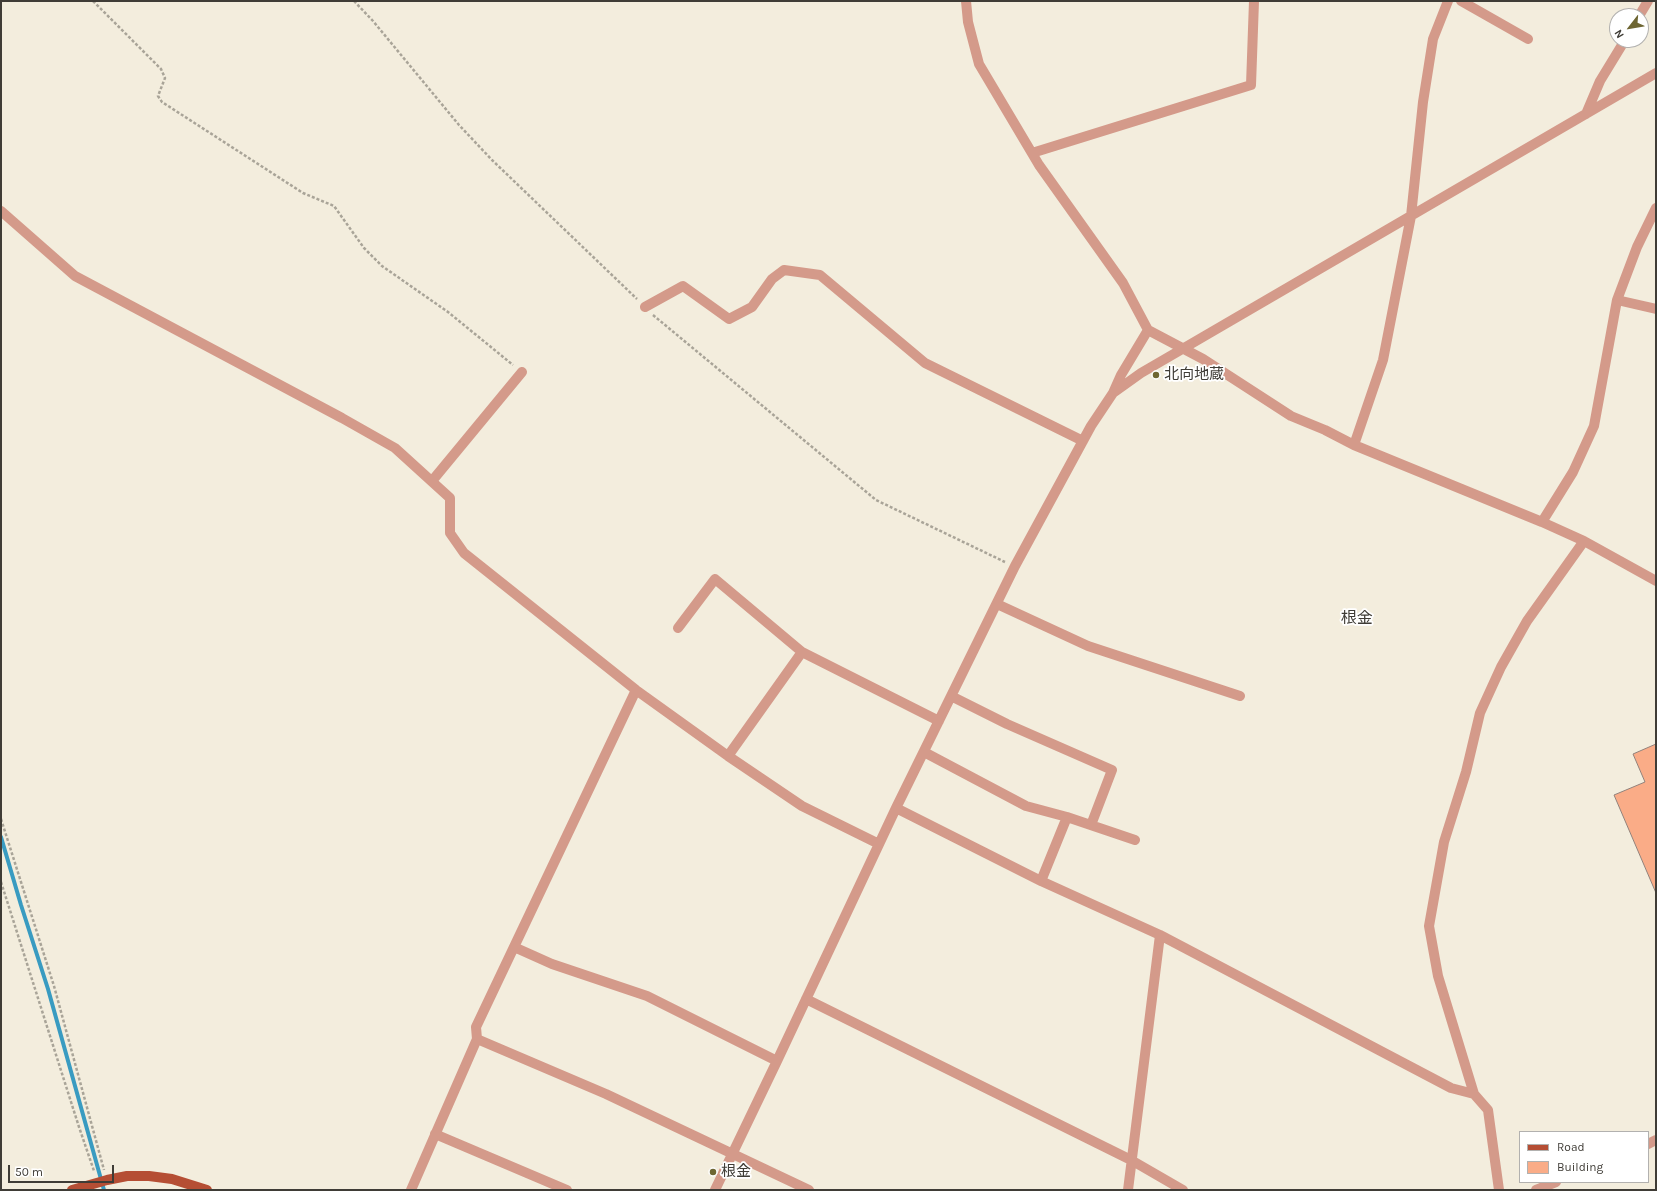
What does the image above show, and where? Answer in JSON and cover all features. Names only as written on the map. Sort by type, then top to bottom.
[{"type":"main road","points":[[72,1190],[102,1181],[127,1176],[149,1176],[172,1179],[207,1190]]},
{"type":"street","points":[[966,1],[968,22],[979,64],[1032,153],[1123,282],[1148,330],[1184,348],[1291,416],[1325,430],[1354,445],[1542,522],[1584,541],[1656,581]]},
{"type":"street","points":[[1032,153],[1251,85],[1254,1]]},
{"type":"street","points":[[1354,445],[1383,360],[1411,216],[1423,102],[1433,39],[1448,1]]},
{"type":"street","points":[[1461,1],[1528,39]]},
{"type":"street","points":[[1586,114],[1600,81],[1620,48]]},
{"type":"street","points":[[1113,393],[1141,373],[1656,73]]},
{"type":"street","points":[[1542,522],[1573,472],[1594,426],[1617,300],[1637,246],[1656,208]]},
{"type":"street","points":[[1,211],[75,276],[349,421],[395,448],[450,498],[450,533],[464,553],[636,690],[728,756],[802,806],[879,844]]},
{"type":"street","points":[[645,307],[683,286],[729,319],[752,307],[772,279],[784,270],[820,275],[925,362],[1083,441]]},
{"type":"street","points":[[1617,300],[1656,309]]},
{"type":"street","points":[[715,1190],[896,808],[1015,566],[1083,441],[1113,393],[1121,375],[1148,330]]},
{"type":"street","points":[[432,481],[522,372]]},
{"type":"street","points":[[1499,1190],[1488,1110],[1474,1094],[1438,976],[1429,926],[1444,842],[1466,772],[1480,713],[1501,667],[1527,621],[1584,541]]},
{"type":"street","points":[[678,628],[715,579],[802,652],[939,721]]},
{"type":"street","points":[[997,604],[1088,646],[1240,696]]},
{"type":"street","points":[[728,756],[802,652]]},
{"type":"street","points":[[410,1190],[477,1039],[476,1027],[636,690]]},
{"type":"street","points":[[951,696],[1007,724],[1112,770],[1091,825]]},
{"type":"street","points":[[924,752],[1026,806],[1067,817],[1135,840]]},
{"type":"street","points":[[896,808],[1041,881],[1160,935],[1451,1088],[1474,1094]]},
{"type":"street","points":[[1041,881],[1067,817]]},
{"type":"street","points":[[1128,1190],[1160,935]]},
{"type":"street","points":[[514,947],[552,964],[647,996],[777,1061]]},
{"type":"street","points":[[806,999],[1131,1160],[1183,1190]]},
{"type":"street","points":[[477,1039],[606,1094],[809,1190]]},
{"type":"street","points":[[435,1134],[567,1190]]},
{"type":"street","points":[[1541,1189],[1554,1183]]},
{"type":"path","points":[[93,1],[162,69],[165,78],[158,96],[162,102],[303,193],[334,206],[364,248],[382,266],[448,312],[522,372]]},
{"type":"path","points":[[1,819],[54,986],[102,1181]]},
{"type":"path","points":[[1,882],[78,1127],[102,1181]]},
{"type":"building","points":[[1656,744],[1656,893],[1614,795],[1645,782],[1633,754]]},
{"type":"waterway","points":[[1,837],[48,989],[104,1190]]},
{"type":"place","name":"北向地蔵","points":[[1156,375]]},
{"type":"place","name":"根金","points":[[713,1172]]},
{"type":"district","name":"根金","points":[[1357,618]]}]
